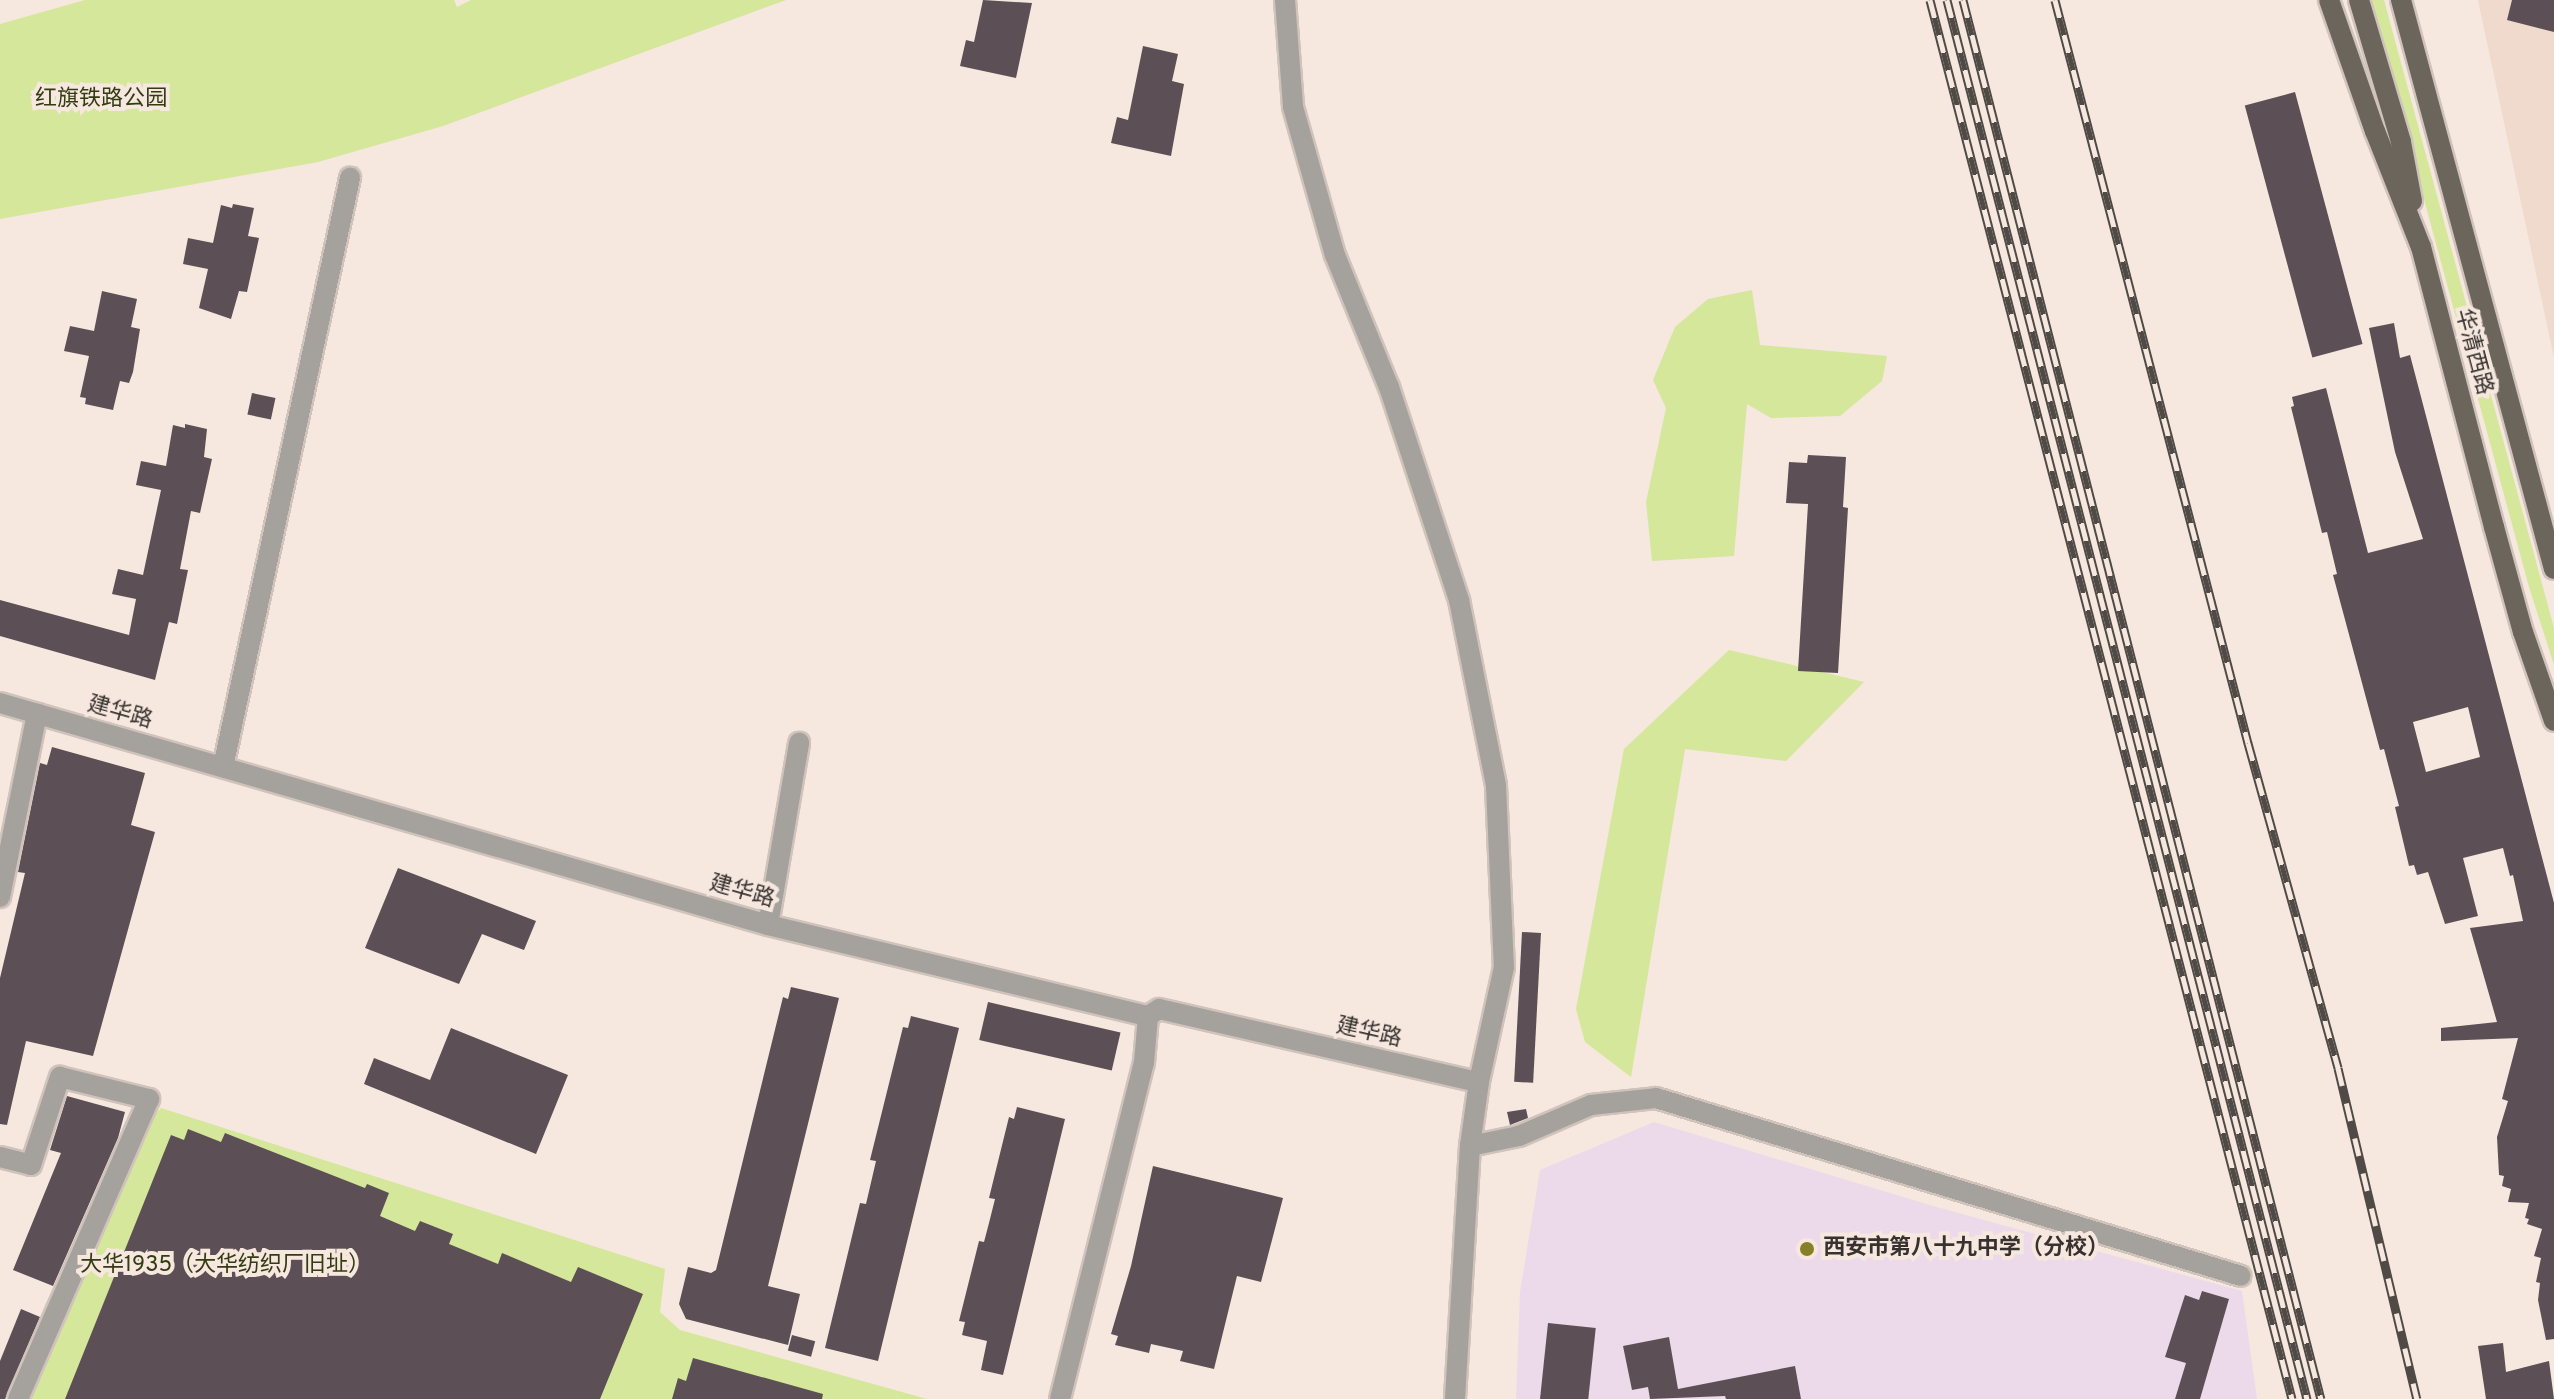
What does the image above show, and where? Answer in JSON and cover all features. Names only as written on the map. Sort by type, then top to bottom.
[{"type":"main road","name":"华清西路","points":[[2329,0],[2375,131],[2421,247],[2523,632],[2554,721]]},
{"type":"main road","points":[[2359,0],[2401,142],[2421,247]]},
{"type":"main road","name":"华清西路","points":[[2401,0],[2554,569]]},
{"type":"street","points":[[1285,0],[1293,107],[1335,255],[1389,387],[1459,600],[1496,786],[1504,967],[1479,1082],[1470,1146],[1455,1399]]},
{"type":"street","points":[[223,767],[350,178]]},
{"type":"street","name":"建华路","points":[[0,703],[768,925],[1148,1016],[1159,1009],[1479,1082]]},
{"type":"street","points":[[0,897],[37,714]]},
{"type":"street","points":[[768,925],[799,743]]},
{"type":"street","points":[[1060,1399],[1144,1063],[1148,1016]]},
{"type":"street","points":[[0,1157],[31,1165],[60,1077],[149,1099],[18,1399]]},
{"type":"street","points":[[1470,1146],[1519,1136],[1591,1105],[1656,1098],[2241,1276]]},
{"type":"shaded area","points":[[2478,0],[2554,0],[2554,358]]},
{"type":"shaded area","name":"西安市第八十九中学（分校）","points":[[1654,1122],[1933,1206],[2242,1291],[2257,1399],[1516,1399],[1520,1292],[1540,1170]]},
{"type":"green space","name":"红旗铁路公园","points":[[85,0],[454,0],[457,7],[471,0],[786,0],[443,126],[318,162],[0,219],[0,24]]},
{"type":"green space","points":[[2370,0],[2384,0],[2554,628],[2554,665],[2529,587]]},
{"type":"green space","points":[[1752,290],[1760,345],[1887,356],[1882,381],[1840,416],[1771,418],[1747,404],[1734,556],[1652,561],[1646,502],[1666,408],[1653,380],[1675,327],[1708,299]]},
{"type":"green space","points":[[1729,650],[1864,682],[1786,761],[1685,749],[1631,1077],[1585,1042],[1576,1009],[1624,749]]},
{"type":"green space","name":"大华1935（大华纺织厂旧址）","points":[[161,1108],[665,1269],[660,1312],[680,1330],[927,1399],[25,1399],[140,1129]]},
{"type":"building","points":[[983,0],[1032,3],[1016,78],[960,66],[966,40],[974,42]]},
{"type":"building","points":[[2512,0],[2554,0],[2554,32],[2507,20]]},
{"type":"building","points":[[1143,46],[1178,54],[1172,81],[1184,84],[1171,156],[1111,143],[1117,117],[1128,120]]},
{"type":"building","points":[[2295,92],[2363,344],[2312,358],[2245,105]]},
{"type":"building","points":[[233,204],[254,208],[248,236],[259,238],[247,292],[239,291],[231,319],[199,308],[208,269],[183,264],[188,238],[213,243],[221,205],[232,208]]},
{"type":"building","points":[[102,291],[137,299],[131,327],[140,329],[133,372],[129,383],[120,381],[113,410],[85,404],[86,398],[80,397],[89,356],[64,351],[70,326],[94,331]]},
{"type":"building","points":[[2394,323],[2400,358],[2410,355],[2554,903],[2554,1339],[2546,1340],[2538,1300],[2540,1283],[2536,1282],[2541,1258],[2534,1256],[2542,1229],[2527,1224],[2529,1219],[2525,1218],[2529,1203],[2508,1202],[2511,1189],[2502,1186],[2504,1176],[2499,1175],[2497,1137],[2508,1101],[2502,1099],[2518,1038],[2441,1041],[2441,1028],[2497,1022],[2470,928],[2523,921],[2513,875],[2510,876],[2503,848],[2463,858],[2478,916],[2445,924],[2428,872],[2417,875],[2414,865],[2409,866],[2395,807],[2399,806],[2384,749],[2380,750],[2333,575],[2337,574],[2327,532],[2322,533],[2291,407],[2294,406],[2292,397],[2326,388],[2368,553],[2423,539],[2395,452],[2369,328]],"holes":[[[2468,707],[2480,757],[2426,772],[2413,722]]]},
{"type":"building","points":[[252,393],[275,398],[271,420],[247,415]]},
{"type":"building","points":[[185,424],[207,429],[204,457],[212,459],[200,513],[191,511],[180,569],[188,570],[177,624],[169,622],[155,680],[0,636],[0,600],[129,635],[136,599],[112,594],[118,569],[143,575],[161,490],[136,485],[141,461],[166,466],[173,425],[185,428]]},
{"type":"building","points":[[1808,455],[1846,457],[1843,507],[1848,508],[1838,673],[1798,671],[1808,504],[1786,503],[1789,462],[1807,463]]},
{"type":"building","points":[[52,747],[145,773],[131,825],[155,832],[93,1056],[26,1041],[7,1125],[0,1124],[0,978],[25,873],[18,872],[40,763],[47,765]]},
{"type":"building","points":[[398,868],[536,921],[524,950],[482,934],[459,984],[365,948]]},
{"type":"building","points":[[1522,932],[1541,933],[1533,1083],[1514,1082]]},
{"type":"building","points":[[791,987],[839,998],[768,1286],[800,1294],[788,1345],[686,1319],[679,1304],[688,1267],[711,1273],[716,1270],[783,997],[788,999]]},
{"type":"building","points":[[988,1002],[1121,1033],[1112,1071],[979,1040]]},
{"type":"building","points":[[911,1016],[959,1028],[878,1361],[825,1348],[860,1203],[866,1204],[876,1161],[870,1160],[903,1027],[908,1028]]},
{"type":"building","points":[[451,1028],[568,1075],[536,1154],[364,1084],[374,1058],[430,1080]]},
{"type":"building","points":[[67,1096],[125,1112],[118,1138],[53,1286],[13,1270],[61,1153],[50,1150]]},
{"type":"building","points":[[1017,1107],[1065,1119],[1003,1375],[981,1370],[987,1341],[962,1335],[965,1322],[959,1321],[979,1241],[984,1242],[995,1199],[989,1198],[1009,1117],[1014,1119]]},
{"type":"building","points":[[1526,1109],[1528,1118],[1510,1125],[1507,1112]]},
{"type":"building","name":"大华1935（大华纺织厂旧址）","points":[[188,1129],[221,1142],[225,1133],[365,1188],[367,1184],[389,1193],[380,1216],[415,1231],[420,1221],[453,1234],[449,1244],[498,1264],[502,1253],[571,1282],[578,1267],[643,1294],[600,1399],[65,1399],[171,1135],[184,1140]]},
{"type":"building","points":[[1153,1166],[1283,1198],[1261,1282],[1237,1276],[1214,1369],[1180,1361],[1183,1351],[1151,1344],[1149,1353],[1115,1345],[1118,1336],[1111,1334],[1131,1266]]},
{"type":"building","points":[[2202,1291],[2229,1299],[2200,1399],[2175,1399],[2186,1363],[2165,1357],[2185,1295],[2199,1300]]},
{"type":"building","points":[[21,1309],[40,1317],[5,1399],[0,1399],[0,1361]]},
{"type":"building","points":[[1548,1323],[1596,1328],[1588,1399],[1540,1399]]},
{"type":"building","points":[[792,1335],[815,1341],[811,1357],[788,1350]]},
{"type":"building","points":[[1669,1337],[1678,1389],[1795,1366],[1801,1399],[1726,1399],[1725,1396],[1650,1399],[1648,1387],[1632,1390],[1623,1346]]},
{"type":"building","points":[[2503,1343],[2506,1372],[2549,1361],[2554,1399],[2486,1399],[2478,1346]]},
{"type":"building","points":[[693,1358],[823,1394],[822,1399],[672,1399],[678,1378],[686,1381]]},
{"type":"railway","points":[[1930,0],[2292,1399]]},
{"type":"railway","points":[[1947,0],[2307,1399]]},
{"type":"railway","points":[[1963,0],[2321,1399]]},
{"type":"railway","points":[[2055,0],[2248,743],[2338,1068],[2417,1399]]},
{"type":"place","name":"西安市第八十九中学（分校）","points":[[1807,1249]]}]
